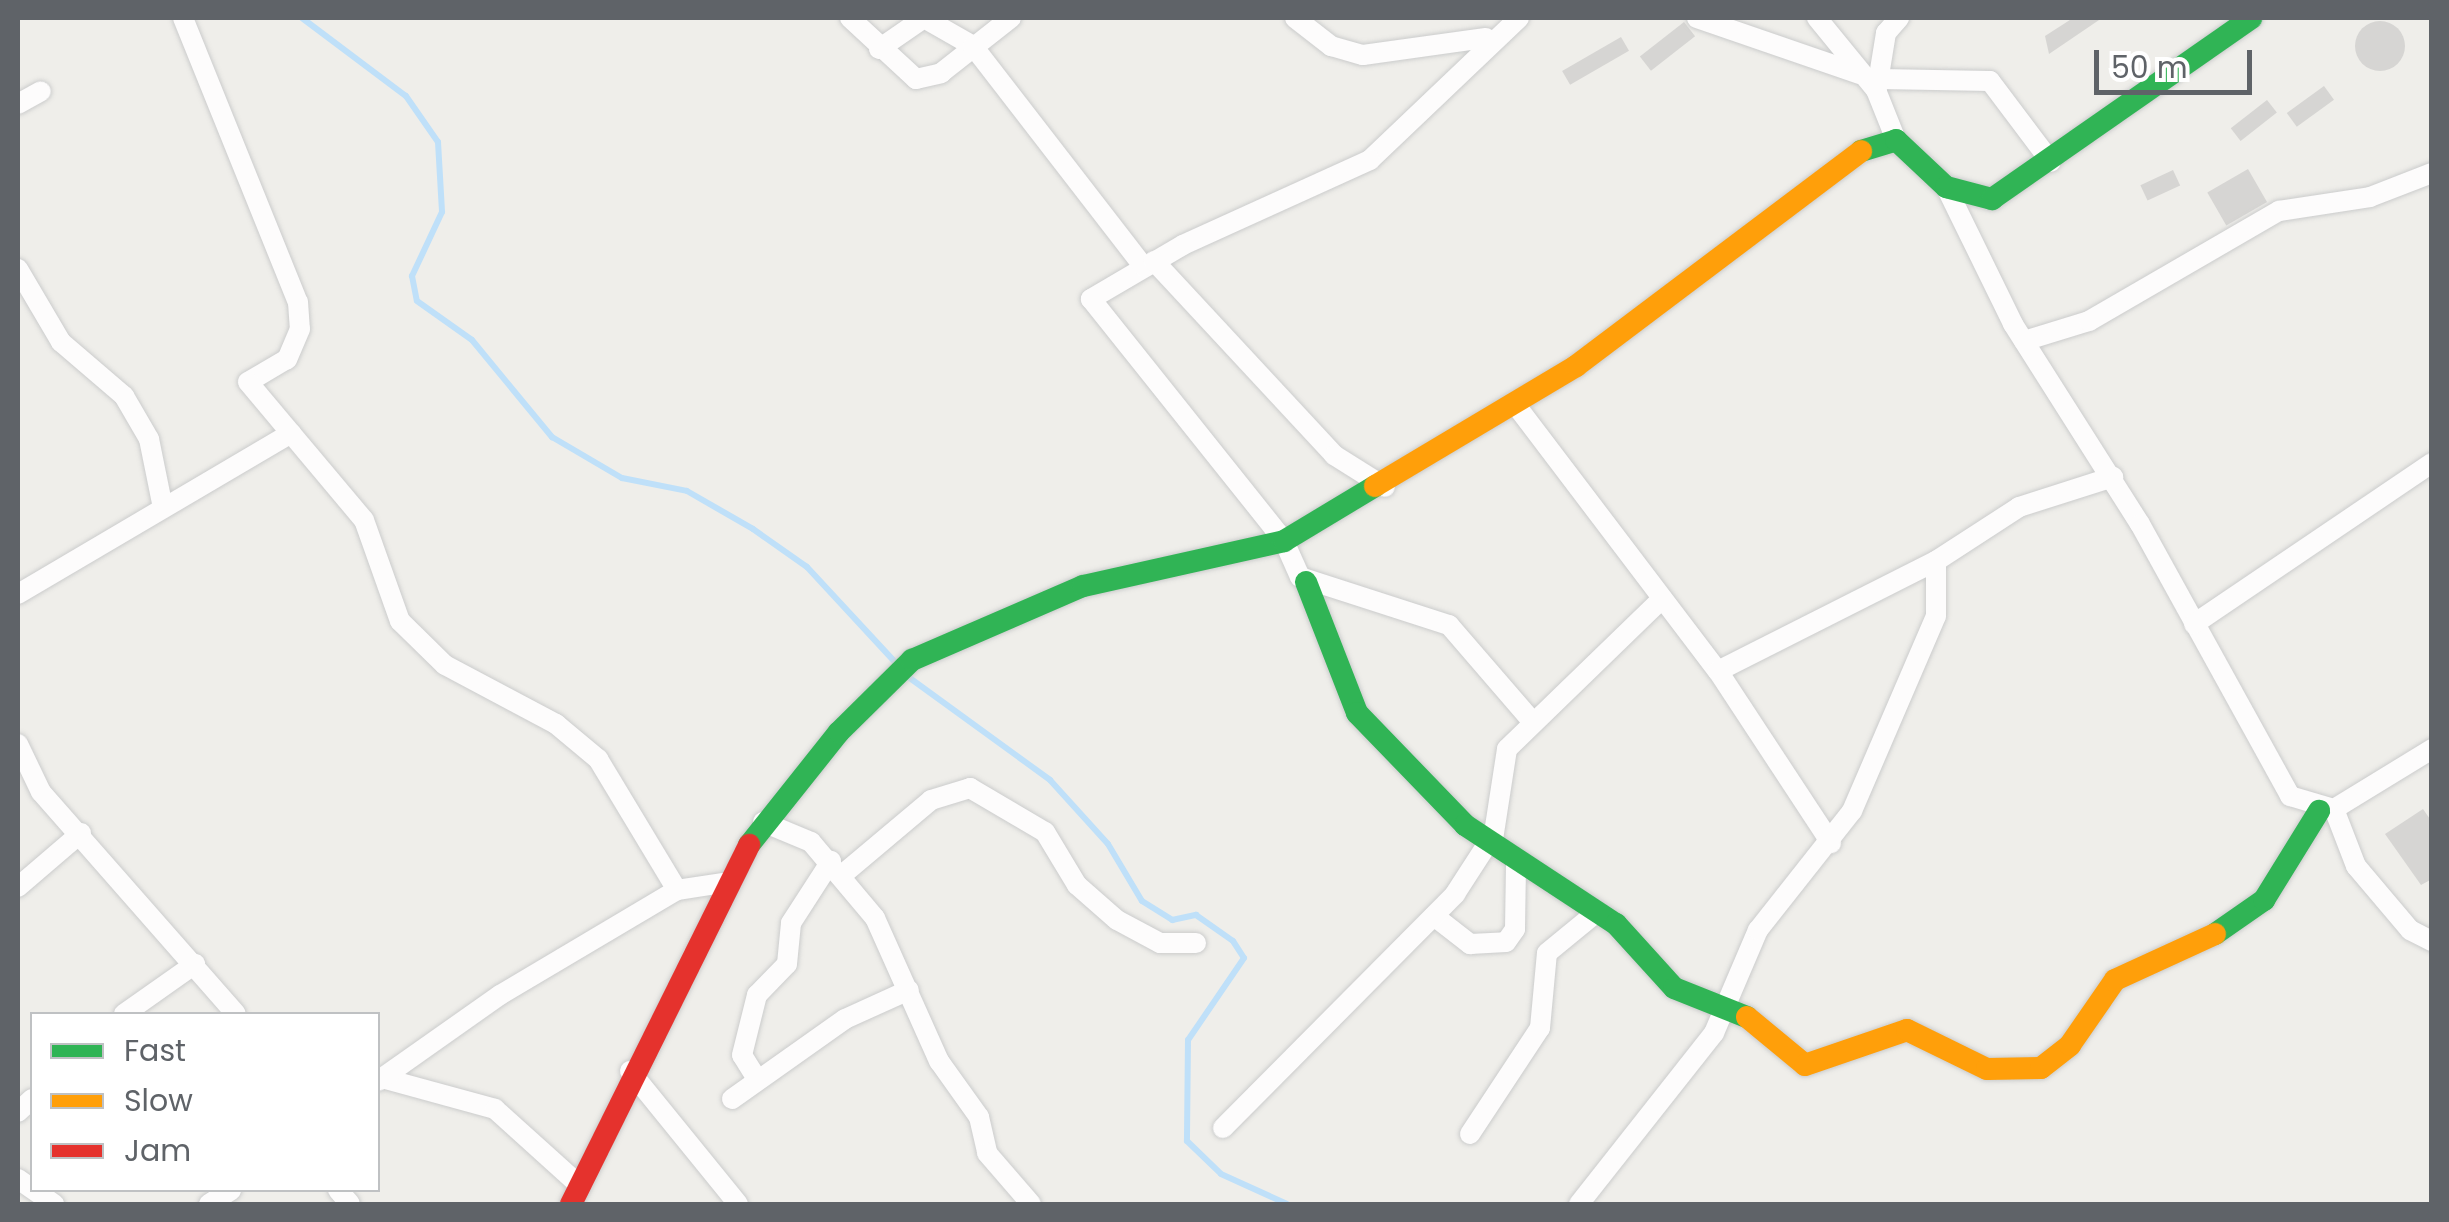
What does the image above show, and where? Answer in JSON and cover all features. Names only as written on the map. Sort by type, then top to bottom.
[{"type":"street","points":[[182,18],[298,302],[300,329],[286,359],[248,382],[364,520],[400,621],[456,672],[556,724],[598,759],[677,890]]},
{"type":"street","points":[[850,18],[907,76],[928,79],[1011,18]]},
{"type":"street","points":[[878,49],[924,18],[973,46],[1149,264],[1334,455],[1386,487]]},
{"type":"street","points":[[1295,18],[1331,46],[1363,55],[1488,38]]},
{"type":"street","points":[[1519,18],[1488,38],[1370,160],[1149,264],[1091,300],[1284,541],[1306,582],[1357,713],[1490,844],[1592,916],[1616,924],[1674,988],[1722,1013],[1764,1024],[1804,1064],[1907,1030],[1987,1069],[2041,1068],[2070,1045],[2116,980],[2184,955],[2264,900],[2327,810],[2432,748]]},
{"type":"street","points":[[1697,18],[1872,81],[1990,81],[2051,162]]},
{"type":"street","points":[[1817,18],[1872,81],[1896,140],[1946,187],[2024,340],[2113,478],[2264,759],[2290,796],[2327,810],[2356,866],[2410,930],[2432,941]]},
{"type":"street","points":[[1872,81],[1898,18]]},
{"type":"street","points":[[1946,187],[1992,199],[2051,162],[2242,20]]},
{"type":"street","points":[[18,104],[40,91]]},
{"type":"street","points":[[380,1080],[495,1109],[575,1194],[723,882],[762,822],[892,675],[912,660],[1082,586],[1284,541],[1386,487],[1516,404],[1846,160],[1896,140]]},
{"type":"street","points":[[2024,340],[2089,321],[2279,211],[2370,196],[2432,173]]},
{"type":"street","points":[[18,269],[60,342],[124,396],[149,439],[162,503]]},
{"type":"street","points":[[1516,404],[1718,671],[1830,843]]},
{"type":"street","points":[[18,594],[162,503],[291,433]]},
{"type":"street","points":[[2194,624],[2432,463]]},
{"type":"street","points":[[1718,671],[1936,561],[2019,507],[2113,478]]},
{"type":"street","points":[[1579,1204],[1722,1013],[1758,930],[1830,843],[1936,616],[1936,561]]},
{"type":"street","points":[[1306,582],[1449,625],[1532,721]]},
{"type":"street","points":[[1224,1128],[1434,916],[1490,844],[1503,815],[1500,762],[1532,721],[1662,598]]},
{"type":"street","points":[[18,749],[41,792],[81,832],[234,1012]]},
{"type":"street","points":[[757,1079],[742,1055],[757,995],[786,964],[791,923],[836,868],[931,800],[970,788],[1044,832],[1077,885],[1117,920],[1160,943],[1196,942]]},
{"type":"street","points":[[762,822],[800,835],[836,868],[876,918],[939,1061],[978,1117],[987,1152],[1032,1204]]},
{"type":"street","points":[[18,887],[81,832]]},
{"type":"street","points":[[1434,916],[1470,944],[1506,942],[1515,929],[1516,863]]},
{"type":"street","points":[[380,1080],[500,994],[677,890],[723,882]]},
{"type":"street","points":[[1470,1134],[1540,1028],[1546,952],[1592,916]]},
{"type":"street","points":[[127,1012],[195,964]]},
{"type":"street","points":[[732,1099],[757,1079],[909,990]]},
{"type":"street","points":[[630,1072],[738,1204]]},
{"type":"building","points":[[2073,18],[2102,18],[2049,54],[2045,36]]},
{"type":"building","points":[[2380,21],[2397,29],[2405,46],[2397,63],[2380,71],[2363,63],[2355,46],[2363,29]]},
{"type":"building","points":[[1684,22],[1695,36],[1651,71],[1640,56]]},
{"type":"building","points":[[1621,37],[1629,51],[1570,85],[1562,71]]},
{"type":"building","points":[[2324,86],[2334,100],[2297,127],[2287,113]]},
{"type":"building","points":[[2267,100],[2277,113],[2241,141],[2231,128]]},
{"type":"building","points":[[2248,169],[2267,202],[2226,225],[2207,193]]},
{"type":"building","points":[[2173,170],[2180,185],[2148,201],[2140,185]]},
{"type":"building","points":[[2423,809],[2432,822],[2432,879],[2421,885],[2385,834]]},
{"type":"waterway","points":[[302,18],[406,96],[438,142],[442,212],[412,276],[417,301],[472,340],[552,437],[622,478],[687,491],[753,529],[807,567],[896,663]]},
{"type":"waterway","points":[[907,676],[1050,780],[1108,844],[1142,901],[1172,920],[1196,915],[1233,941],[1244,958],[1188,1040],[1187,1141],[1221,1174],[1287,1204]]},
{"type":"traffic: fast","points":[[1861,151],[1896,140],[1946,187],[1992,199],[2251,18]]},
{"type":"traffic: fast","points":[[749,845],[839,732],[912,660],[1083,586],[1284,541],[1375,486]]},
{"type":"traffic: fast","points":[[1306,582],[1357,713],[1465,825],[1616,924],[1674,988],[1747,1017]]},
{"type":"traffic: fast","points":[[2215,934],[2264,900],[2319,811]]},
{"type":"traffic: slow","points":[[1375,486],[1576,366],[1861,151]]},
{"type":"traffic: slow","points":[[1747,1017],[1805,1065],[1907,1030],[1987,1069],[2041,1068],[2070,1045],[2115,980],[2215,934]]},
{"type":"traffic: jam","points":[[571,1204],[749,845]]}]
